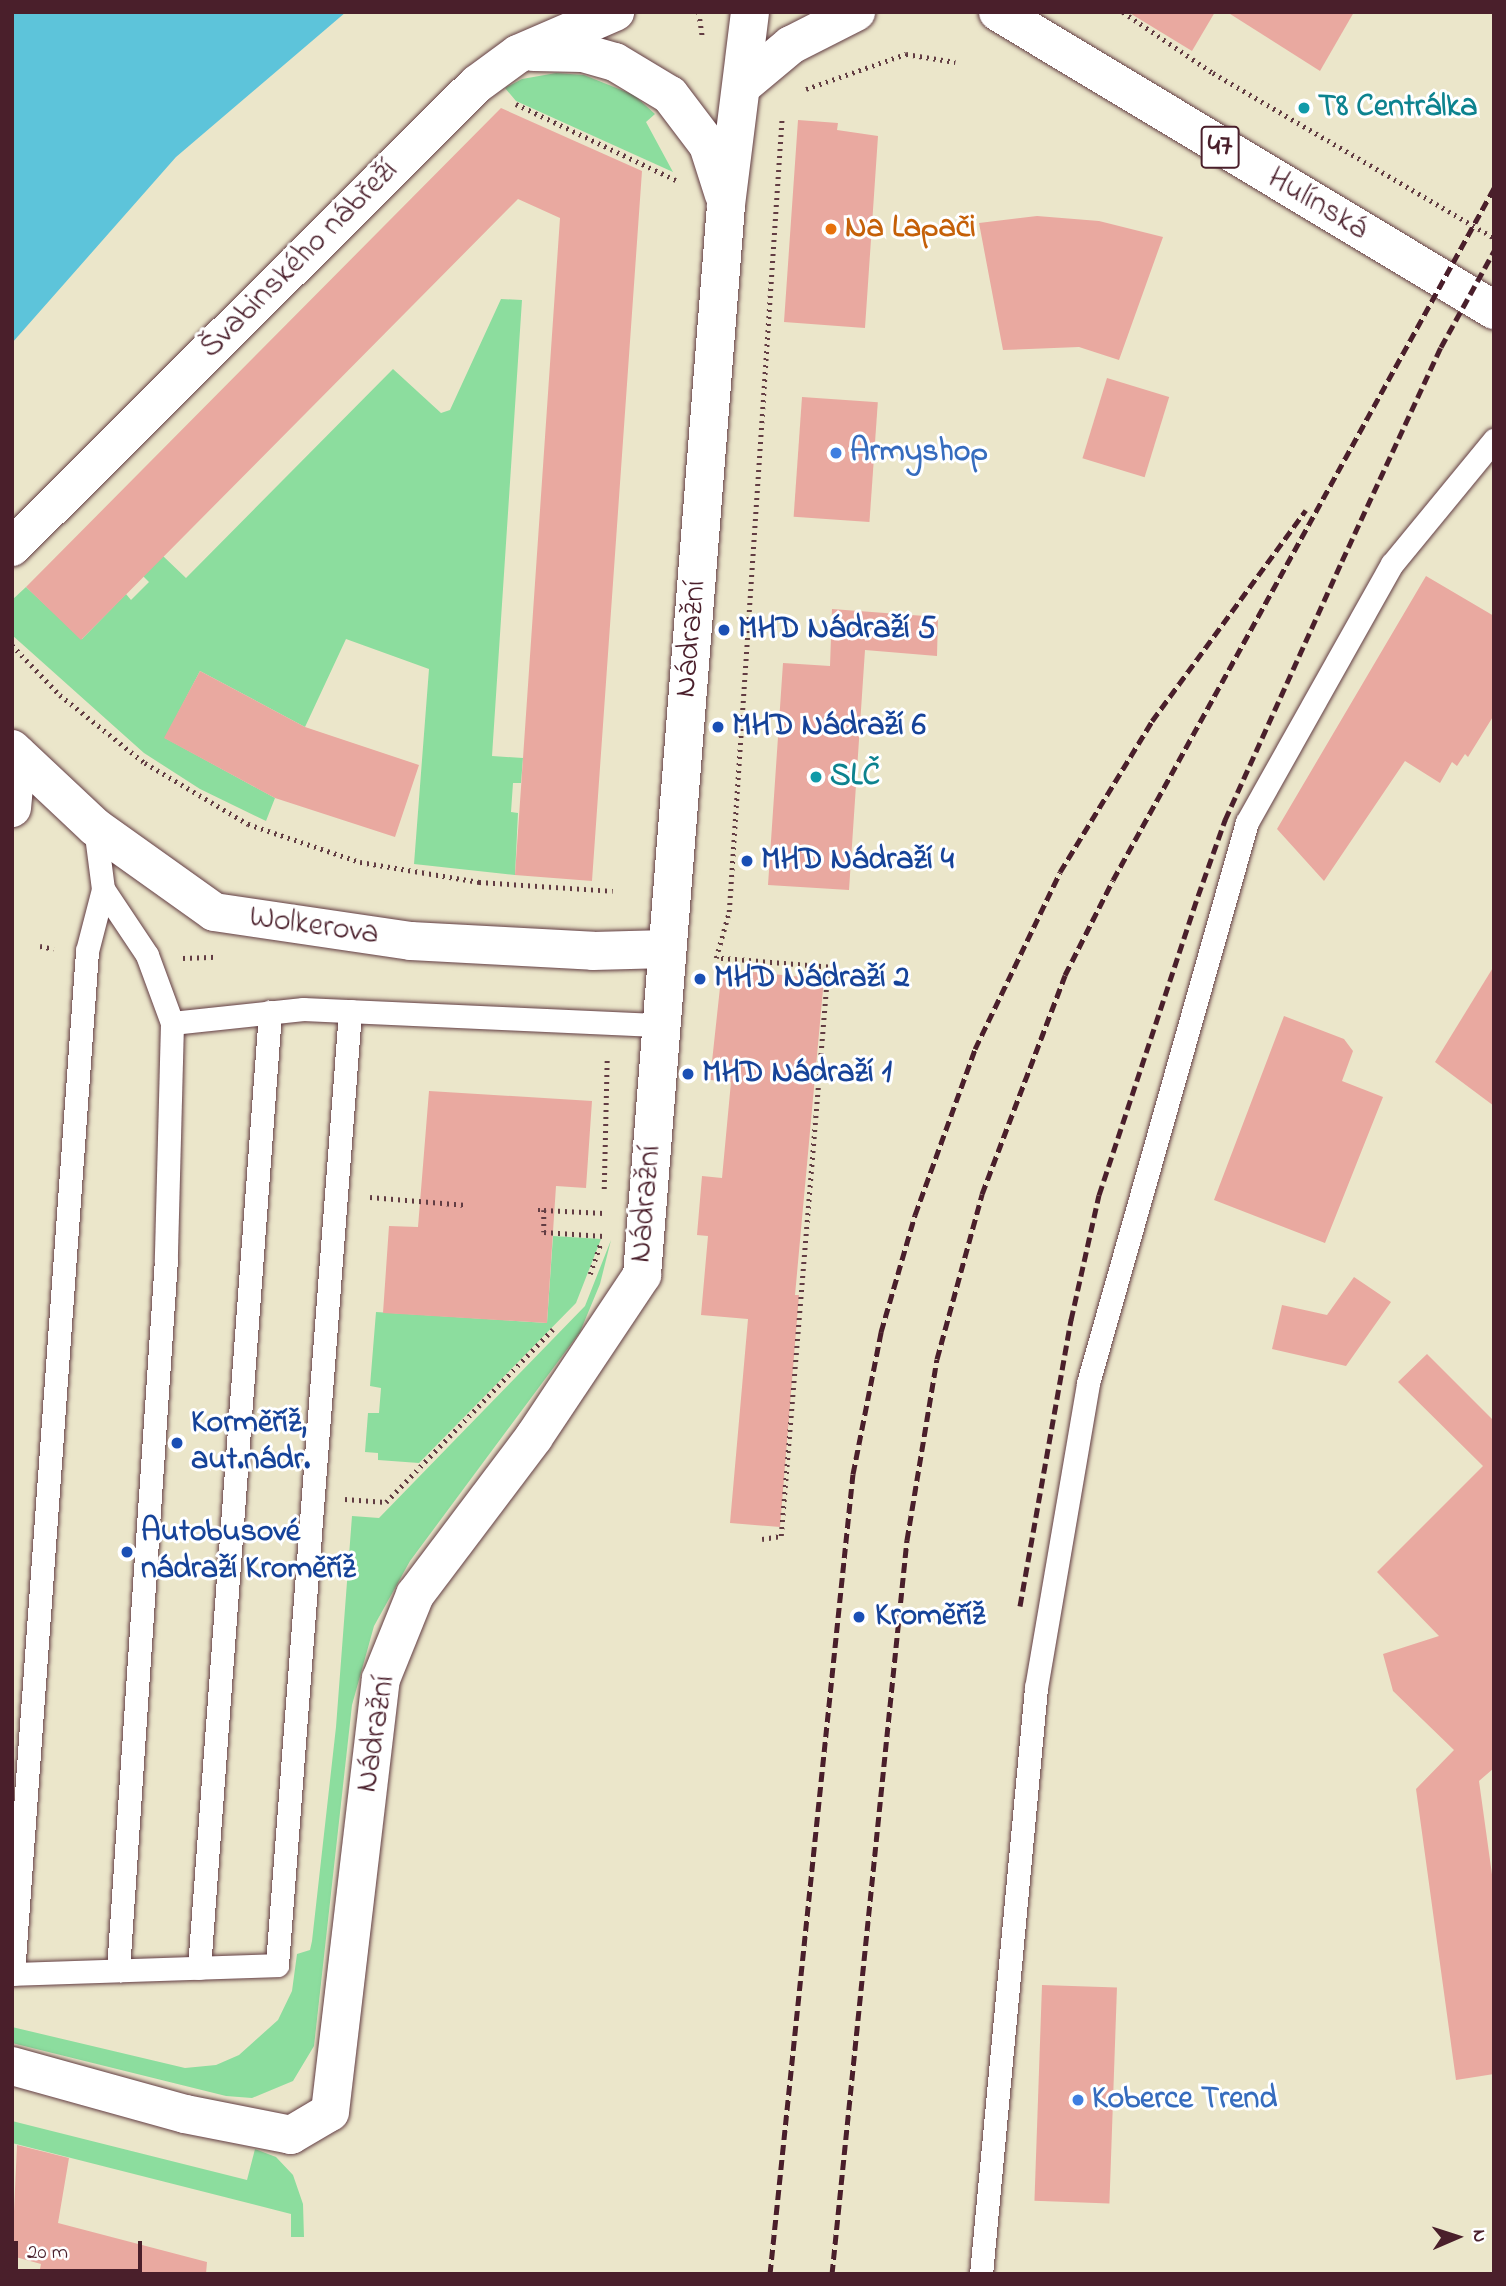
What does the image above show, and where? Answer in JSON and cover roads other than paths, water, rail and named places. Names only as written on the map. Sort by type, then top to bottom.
[{"type":"street","name":"Švabinského nábřeží","points":[[12,547],[477,84],[518,54],[615,12]]},
{"type":"street","name":"Nádražní","points":[[12,2066],[185,2113],[291,2135],[330,2112],[381,1679],[415,1595],[534,1437],[642,1275],[726,205],[750,12]]},
{"type":"street","points":[[742,86],[791,45],[856,12]]},
{"type":"street","name":"Hulínská","points":[[998,12],[1494,310]]},
{"type":"street","points":[[518,54],[583,53],[644,76],[670,95],[708,145],[726,205]]},
{"type":"street","points":[[12,808],[14,752]]},
{"type":"street","name":"Wolkerova","points":[[14,752],[96,827],[214,912],[411,941],[667,950]]},
{"type":"lane","points":[[981,2274],[1036,1688],[1088,1383],[1247,822],[1392,564],[1494,440]]},
{"type":"lane","points":[[96,827],[103,889],[87,951],[13,1974],[277,1965],[350,1011]]},
{"type":"lane","points":[[103,889],[148,956],[172,1023],[166,1259],[118,1970]]},
{"type":"lane","points":[[172,1023],[270,1012],[350,1011],[662,1025]]},
{"type":"lane","points":[[199,1968],[270,1012]]},
{"type":"water","points":[[12,12],[346,12],[176,157],[12,343]]},
{"type":"railway","points":[[832,2274],[907,1540],[937,1359],[982,1194],[1065,975],[1113,880],[1494,188]]},
{"type":"railway","points":[[1020,1606],[1071,1320],[1099,1195],[1198,896],[1225,820],[1342,561],[1441,347],[1494,251]]},
{"type":"railway","points":[[770,2274],[853,1474],[881,1332],[915,1215],[975,1049],[1060,872],[1152,721],[1306,510]]},
{"type":"place","name":"T8 Centrálka","points":[[1304,108]]},
{"type":"place","name":"Na Lapači","points":[[831,229]]},
{"type":"place","name":"Armyshop","points":[[836,453]]},
{"type":"place","name":"MHD Nádraží 5","points":[[724,630]]},
{"type":"place","name":"MHD Nádraží 6","points":[[718,727]]},
{"type":"place","name":"SLČ","points":[[816,777]]},
{"type":"place","name":"MHD Nádraží 4","points":[[747,861]]},
{"type":"place","name":"MHD Nádraží 2","points":[[700,979]]},
{"type":"place","name":"MHD Nádraží 1","points":[[688,1074]]},
{"type":"place","name":"Korměříž, aut.nádr.","points":[[177,1443]]},
{"type":"place","name":"Autobusové nádraží Kroměříž","points":[[127,1552]]},
{"type":"place","name":"Kroměříž","points":[[859,1617]]},
{"type":"place","name":"Koberce Trend","points":[[1078,2100]]}]
